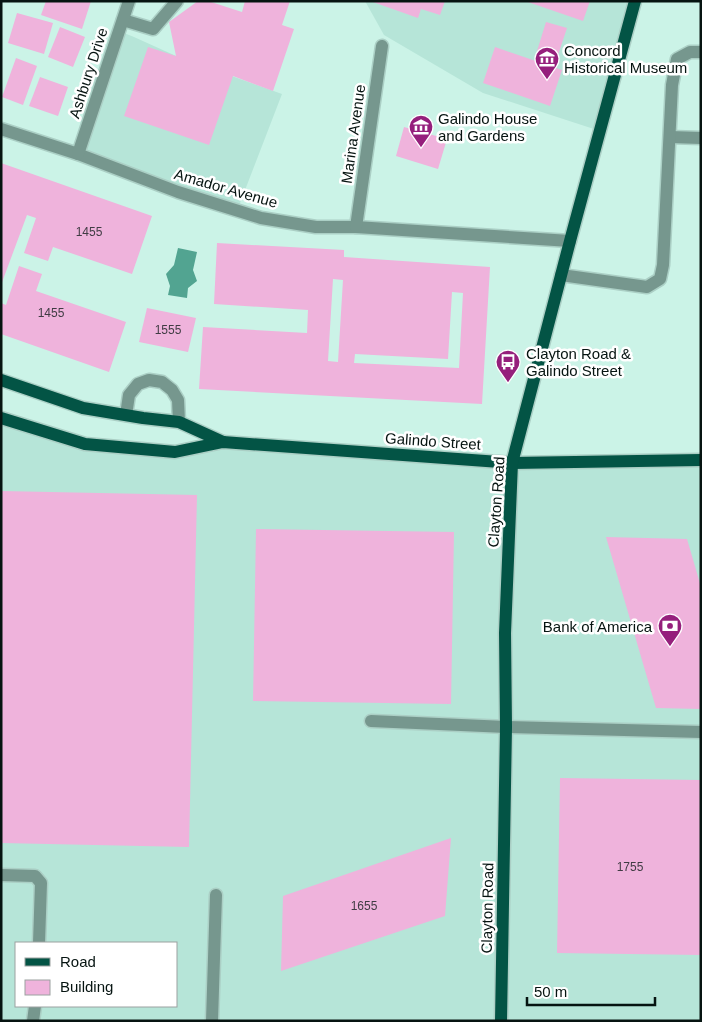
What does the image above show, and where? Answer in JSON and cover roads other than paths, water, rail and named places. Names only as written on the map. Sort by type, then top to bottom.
[{"type":"main road","name":"Clayton Road","points":[[501,1021],[506,727],[505,633],[512,463],[635,1]]},
{"type":"main road","name":"Galindo Street","points":[[1,380],[83,408],[179,422],[224,442]]},
{"type":"main road","name":"Galindo Street","points":[[1,418],[85,444],[175,452],[224,442],[512,463],[701,460]]},
{"type":"street","name":"Ashbury Drive","points":[[78,154],[129,1]]},
{"type":"street","points":[[122,20],[153,29],[177,1]]},
{"type":"street","name":"Marina Avenue","points":[[356,227],[382,46]]},
{"type":"street","points":[[562,274],[647,287],[660,280],[663,265],[672,86],[677,59],[690,52],[701,52]]},
{"type":"street","name":"Amador Avenue","points":[[1,129],[78,154],[178,192],[260,218],[316,227],[356,227],[570,241]]},
{"type":"street","points":[[670,137],[701,138]]},
{"type":"street","points":[[126,415],[129,395],[138,384],[149,380],[162,382],[172,390],[178,400],[179,422]]},
{"type":"street","points":[[371,721],[701,732]]},
{"type":"street","points":[[1,875],[34,876],[41,882],[39,942]]},
{"type":"street","points":[[212,1021],[216,895]]},
{"type":"street","points":[[33,1021],[35,1007]]},
{"type":"place","name":"Concord Historical Museum","points":[[547,80]]},
{"type":"place","name":"Galindo House and Gardens","points":[[421,148]]},
{"type":"place","name":"Clayton Road & Galindo Street","points":[[508,383]]},
{"type":"place","name":"Bank of America","points":[[670,647]]}]
